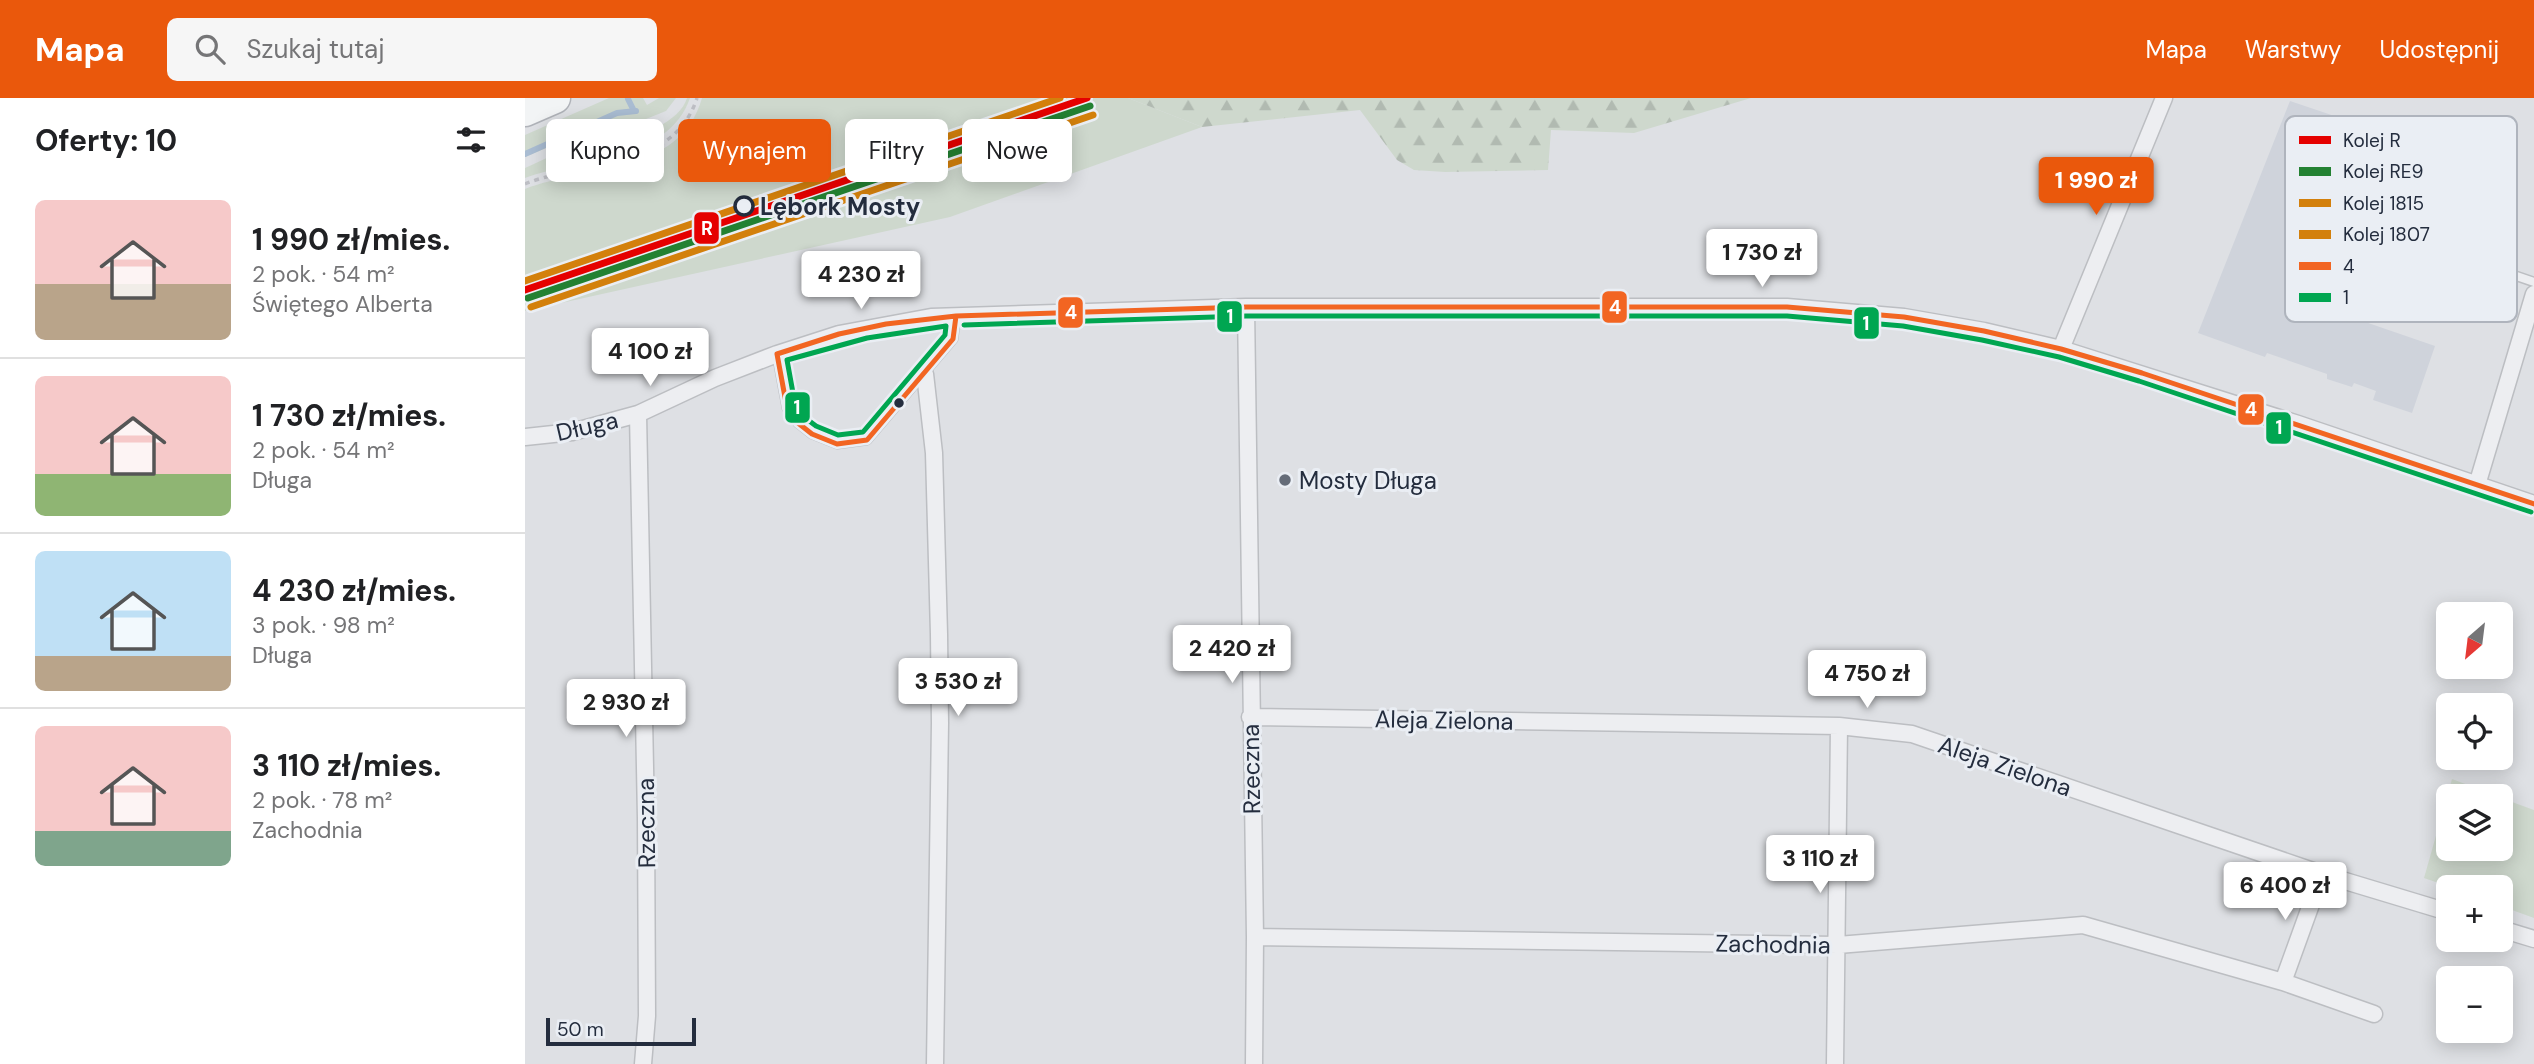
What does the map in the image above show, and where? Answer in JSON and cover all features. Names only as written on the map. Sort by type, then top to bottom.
[{"type":"highway","points":[[525,111],[555,98]]},
{"type":"street","points":[[2061,349],[2164,98]]},
{"type":"street","points":[[2477,485],[2534,294]]},
{"type":"street","name":"Długa","points":[[525,438],[572,432],[638,414],[715,378],[839,334],[886,324],[956,316],[1246,307],[1787,307],[1904,317],[1984,331],[2061,349],[2246,407],[2534,504]]},
{"type":"street","name":"Rzeczna","points":[[1246,307],[1255,937],[1254,1064]]},
{"type":"street","points":[[925,374],[935,453],[939,634],[935,1064]]},
{"type":"street","name":"Rzeczna","points":[[638,414],[646,817],[647,1016],[643,1064]]},
{"type":"street","name":"Aleja Zielona","points":[[1250,717],[1839,726],[1912,734],[2322,874],[2436,908]]},
{"type":"street","points":[[1835,1064],[1839,726]]},
{"type":"street","points":[[2284,982],[2322,874]]},
{"type":"street","name":"Zachodnia","points":[[1255,937],[1838,945],[2083,925],[2284,982],[2374,1014]]},
{"type":"street","points":[[2513,933],[2534,939]]},
{"type":"lane","points":[[2517,276],[2534,282]]},
{"type":"lane","points":[[777,354],[787,408],[798,423],[812,435],[837,444],[867,440],[953,339],[956,316]]},
{"type":"path","points":[[525,184],[618,162],[657,146],[681,127],[697,98]]},
{"type":"shaded area","points":[[2290,101],[2334,116],[2285,116],[2285,322],[2365,322],[2435,346],[2412,413],[2373,400],[2376,391],[2354,383],[2352,387],[2327,379],[2327,374],[2267,353],[2265,357],[2198,333]]},
{"type":"green space","points":[[609,98],[643,98],[647,105],[659,98],[676,98],[666,111],[646,119],[561,119]]},
{"type":"green space","points":[[687,98],[690,98],[679,119],[664,133],[664,124],[683,106]]},
{"type":"green space","points":[[702,98],[1128,98],[1202,127],[1072,173],[1072,119],[962,119],[962,182],[1048,182],[950,217],[525,311],[525,189],[546,182],[664,182],[664,148],[678,137],[678,182],[831,182],[831,119],[693,119]]},
{"type":"green space","points":[[1128,98],[1751,98],[1634,133],[1551,130],[1548,170],[1445,172],[1414,170],[1397,160],[1360,110],[1202,127]]},
{"type":"green space","points":[[546,126],[546,148],[525,157],[525,135]]},
{"type":"green space","points":[[546,159],[546,171],[525,178],[525,168]]},
{"type":"green space","points":[[2452,779],[2465,784],[2451,784]]},
{"type":"green space","points":[[2513,802],[2534,810],[2534,918],[2513,910],[2513,875],[2436,875],[2436,882],[2424,878],[2436,836],[2436,861],[2513,861]]},
{"type":"waterway","points":[[628,99],[634,111]]},
{"type":"waterway","points":[[525,154],[617,113],[636,111]]},
{"type":"rail line","name":"1815","points":[[525,281],[1060,98]]},
{"type":"rail line","name":"R","points":[[525,290],[1087,98]]},
{"type":"rail line","name":"RE9","points":[[528,298],[1090,106]]},
{"type":"rail line","name":"1807","points":[[531,307],[1093,115]]},
{"type":"transit line","name":"4","points":[[777,354],[839,334],[886,324],[956,316],[1246,307],[1787,307],[1904,317],[1984,331],[2061,349],[2142,373],[2534,504]]},
{"type":"transit line","name":"4","points":[[777,354],[787,408],[798,423],[812,434],[837,444],[867,440],[953,339],[956,316]]},
{"type":"transit line","name":"1","points":[[964,325],[1246,316],[1787,316],[1903,326],[2059,357],[2139,381],[2531,512]]},
{"type":"transit line","name":"1","points":[[946,326],[945,335],[863,432],[838,435],[816,426],[804,417],[795,404],[787,360],[867,338],[946,326]]},
{"type":"place","name":"Lębork Mosty","points":[[744,206]]},
{"type":"place","name":"Mosty Długa","points":[[1285,480]]}]
